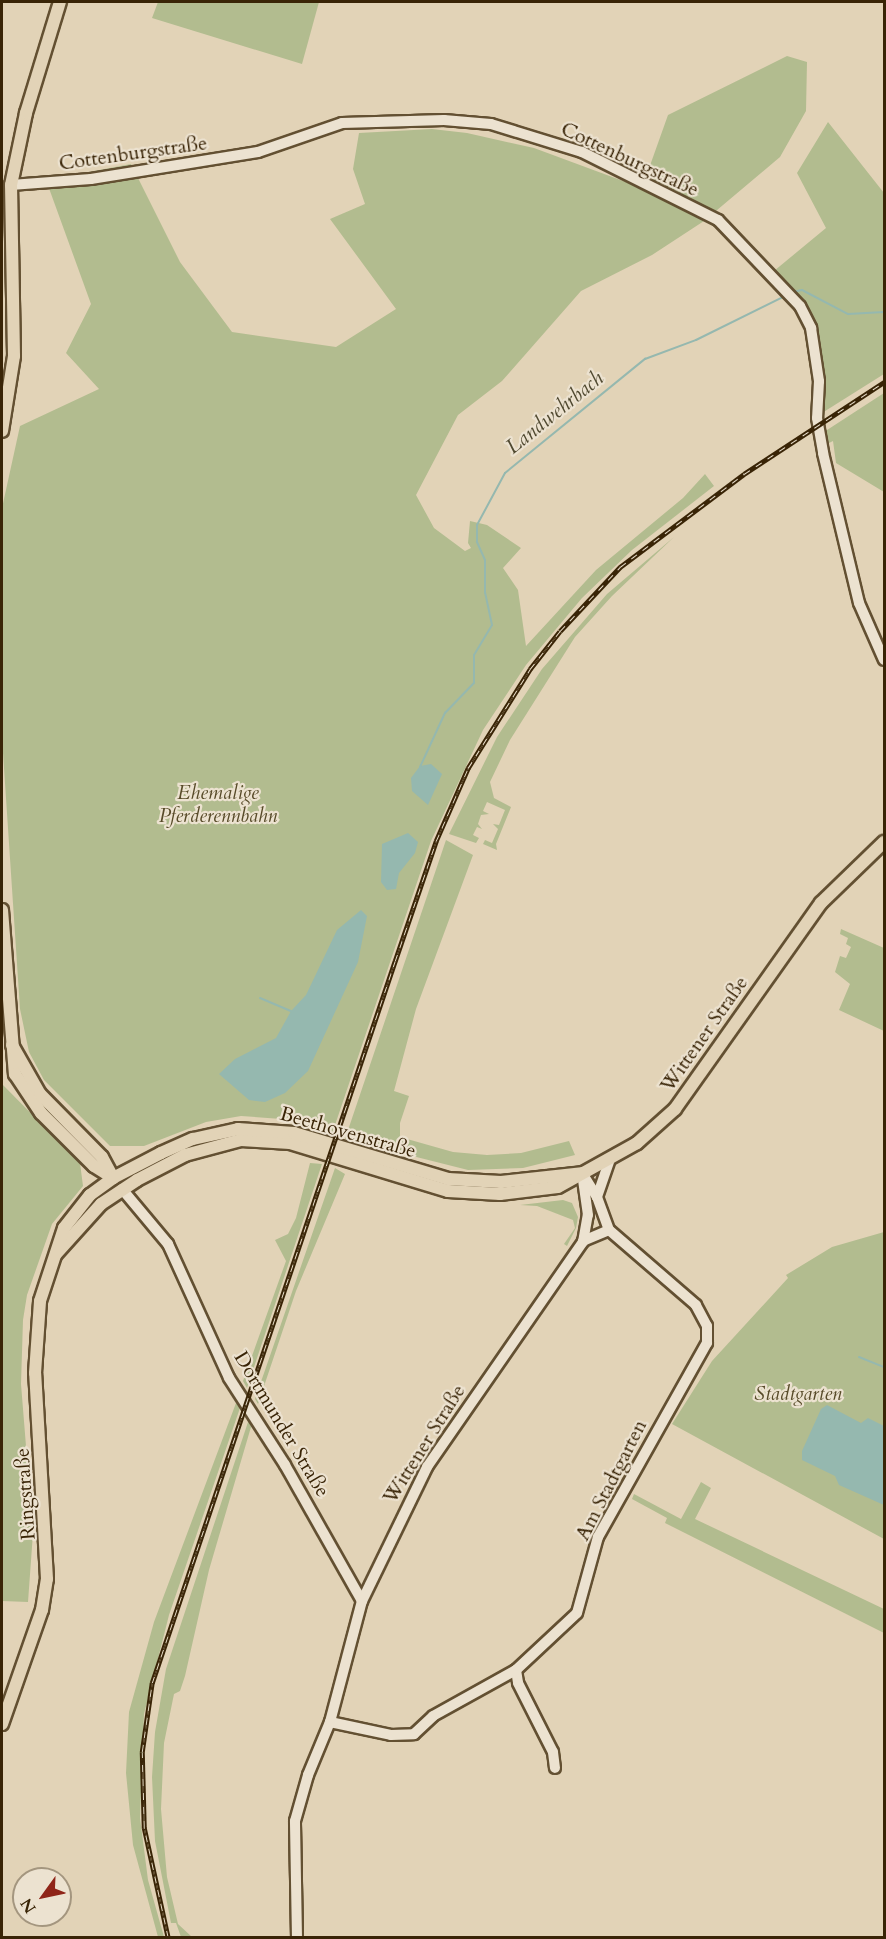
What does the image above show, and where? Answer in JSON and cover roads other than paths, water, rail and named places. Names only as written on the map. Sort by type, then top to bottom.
[{"type":"main road","points":[[2,431],[14,356],[11,185],[26,113],[60,2]]},
{"type":"main road","name":"Wittener Straße","points":[[582,1173],[637,1143],[675,1109],[821,903],[885,842]]},
{"type":"main road","name":"Dortmunder Straße","points":[[2,910],[15,1074],[30,1101],[94,1166],[113,1178],[122,1189]]},
{"type":"main road","name":"Beethovenstraße","points":[[113,1178],[193,1139],[238,1129],[294,1133],[448,1179],[501,1182],[582,1173]]},
{"type":"main road","name":"Beethovenstraße","points":[[122,1189],[185,1155],[241,1140],[290,1143],[412,1183],[465,1193],[500,1194],[558,1186],[582,1173]]},
{"type":"main road","name":"Ringstraße","points":[[2,1724],[42,1610],[47,1579],[36,1330],[54,1256],[64,1228],[76,1211],[113,1178]]},
{"type":"main road","name":"Ringstraße","points":[[54,1256],[101,1204],[122,1189]]},
{"type":"street","name":"Cottenburgstraße","points":[[11,185],[91,179],[258,152],[342,123],[444,120],[491,124],[582,152],[718,220],[788,293],[811,328],[818,363],[817,418],[823,453],[859,603],[885,660]]},
{"type":"street","points":[[597,1197],[610,1159]]},
{"type":"street","points":[[582,1173],[597,1197],[609,1230],[583,1242]]},
{"type":"street","name":"Wittener Straße","points":[[297,1938],[296,1821],[304,1787],[330,1722],[362,1601],[432,1460],[583,1242],[588,1215],[582,1173]]},
{"type":"street","name":"Dortmunder Straße","points":[[122,1189],[168,1244],[229,1378],[285,1465],[362,1601]]},
{"type":"street","name":"Am Stadtgarten","points":[[330,1722],[392,1735],[414,1734],[433,1716],[516,1670],[577,1613],[598,1537],[704,1351],[707,1326],[696,1305],[609,1230]]},
{"type":"street","points":[[516,1670],[518,1683],[553,1752],[555,1768]]},
{"type":"water","points":[[431,764],[442,774],[428,805],[412,791],[411,778],[420,766]]},
{"type":"water","points":[[408,833],[418,842],[415,853],[399,873],[396,889],[387,890],[381,882],[382,844]]},
{"type":"water","points":[[361,910],[367,916],[358,962],[308,1071],[285,1093],[265,1102],[249,1100],[219,1074],[235,1059],[276,1038],[291,1011],[306,995],[337,930]]},
{"type":"water","points":[[827,1405],[861,1423],[868,1418],[884,1426],[884,1505],[839,1485],[835,1476],[802,1460],[802,1451],[821,1409]]},
{"type":"waterway","name":"Landwehrbach","points":[[793,292],[802,290],[848,314],[884,312]]},
{"type":"waterway","name":"Landwehrbach","points":[[420,767],[445,713],[474,683],[474,655],[492,625],[485,593],[485,560],[477,542],[477,525],[505,473],[645,359],[696,340],[785,296]]},
{"type":"waterway","points":[[260,998],[291,1011]]},
{"type":"waterway","points":[[859,1357],[884,1367]]},
{"type":"railway","points":[[168,1938],[144,1828],[142,1752],[152,1683],[436,841],[468,768],[530,669],[560,631],[620,567],[744,474],[884,382]]},
{"type":"park label","name":"Ehemalige Pferderennbahn","points":[[218,804]]},
{"type":"park label","name":"Stadtgarten","points":[[798,1393]]}]
